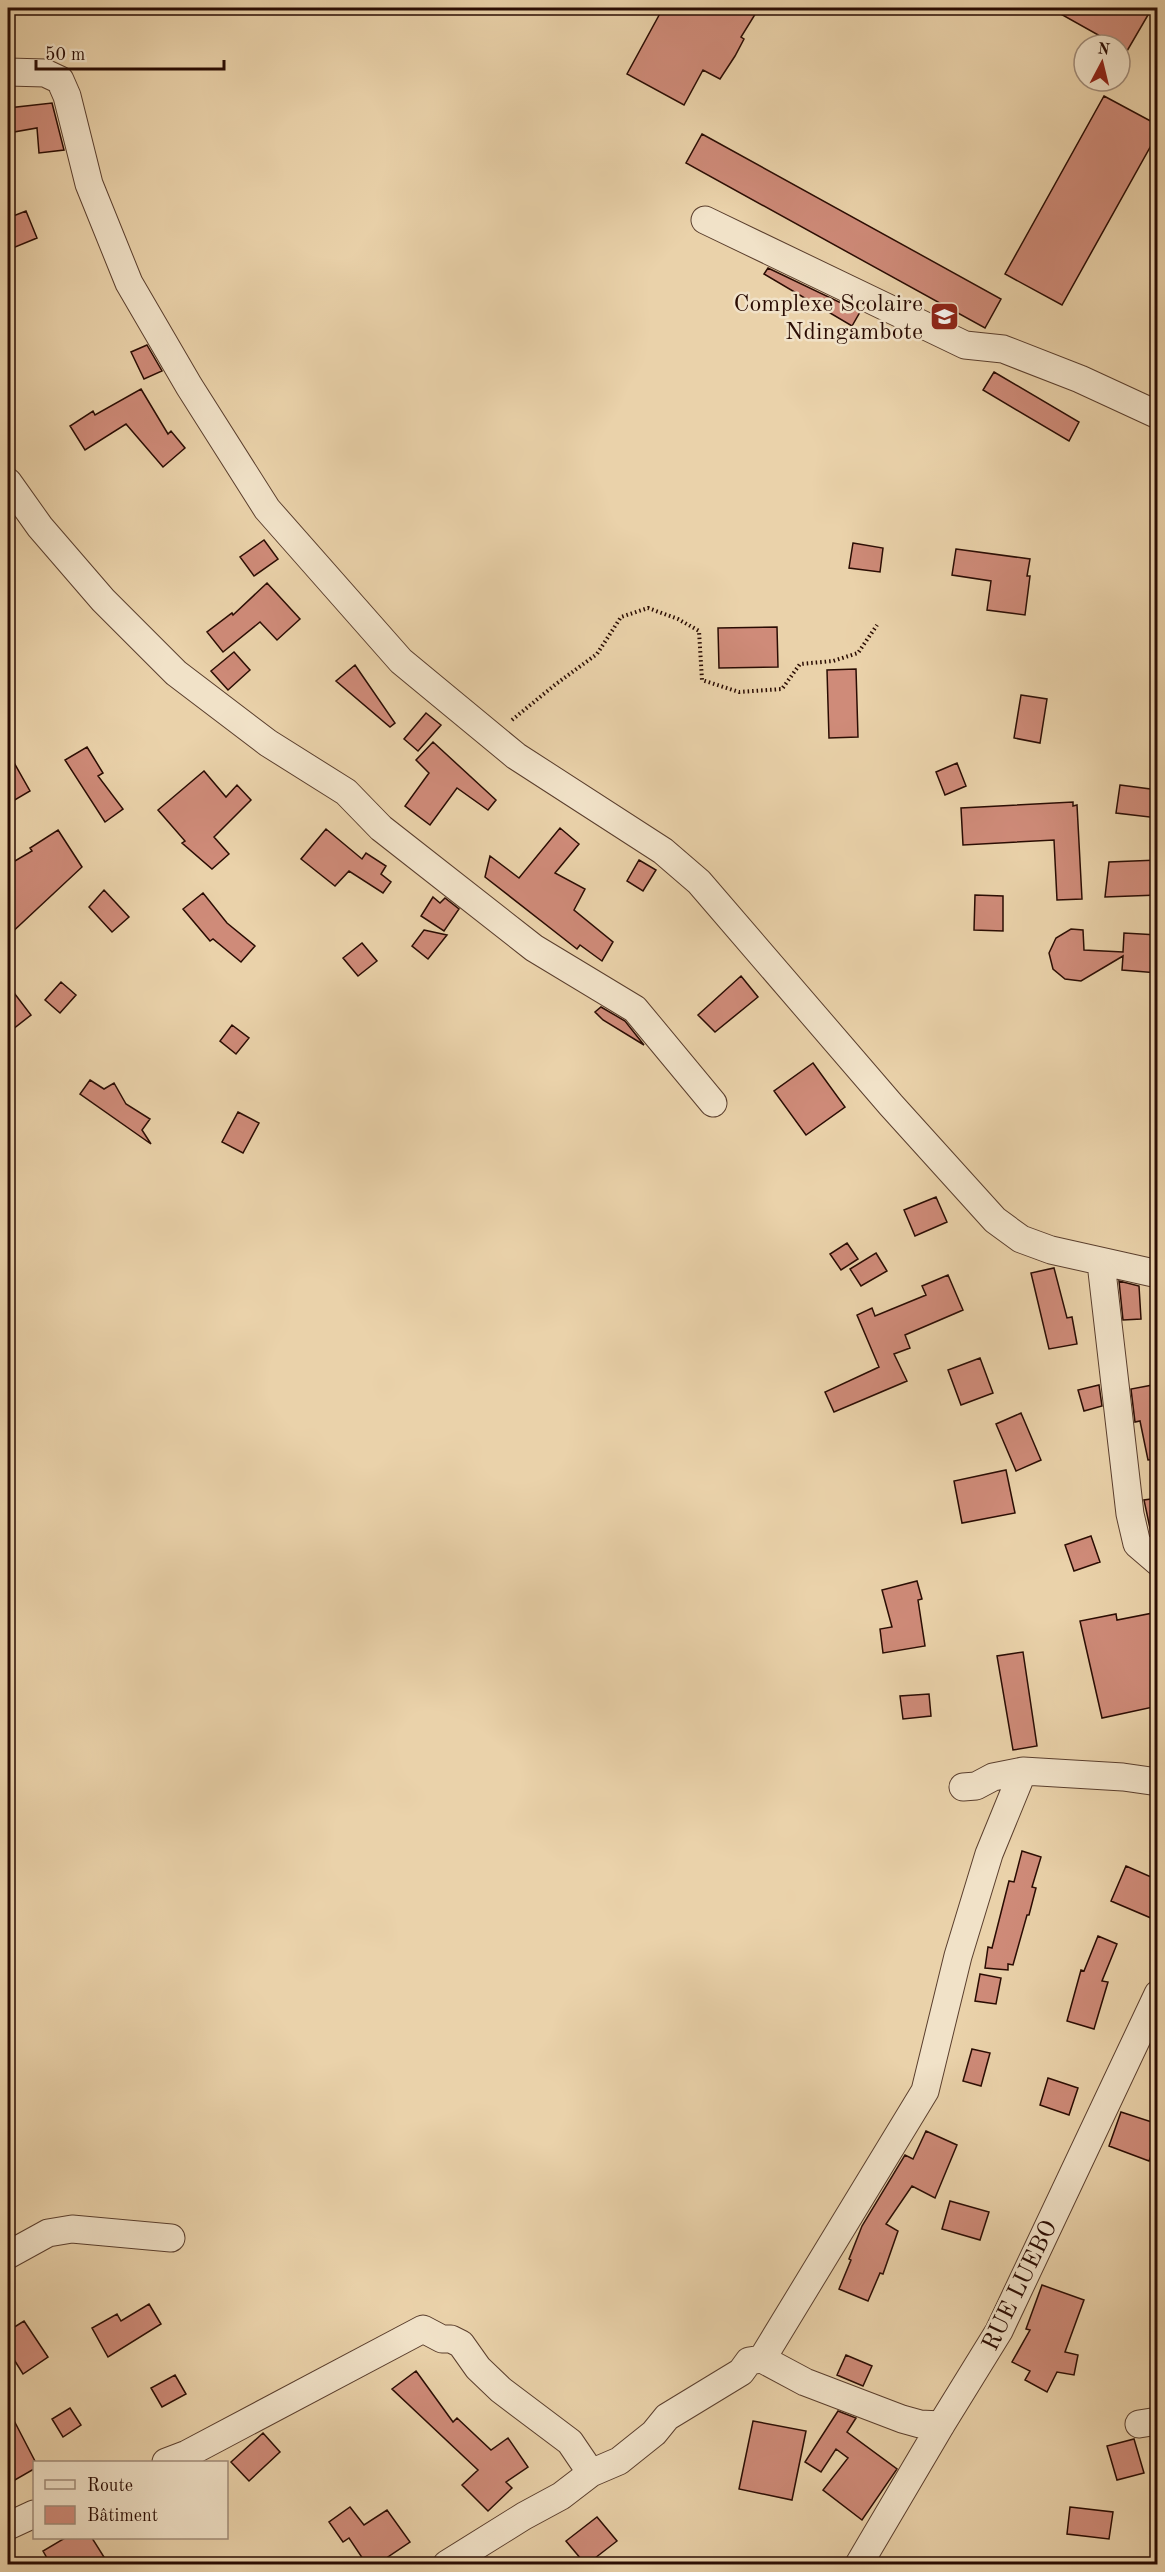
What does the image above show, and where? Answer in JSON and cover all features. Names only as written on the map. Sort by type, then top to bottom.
[{"type":"street","points":[[8,72],[45,73],[60,80],[67,96],[89,184],[129,283],[189,386],[267,508],[401,661],[516,756],[663,851],[699,882],[891,1105],[995,1220],[1021,1239],[1051,1250],[1158,1274]]},
{"type":"street","points":[[705,220],[965,345],[1003,349],[1080,379],[1158,415]]},
{"type":"street","points":[[8,482],[40,527],[103,600],[176,673],[268,743],[346,792],[381,828],[534,948],[635,1009],[713,1103]]},
{"type":"street","points":[[1101,1263],[1130,1514],[1137,1544],[1158,1563]]},
{"type":"street","points":[[963,1786],[976,1786],[993,1777],[1023,1771],[1158,1782]]},
{"type":"street","points":[[762,2359],[925,2091],[958,1956],[988,1854],[1023,1771]]},
{"type":"street","name":"RUE LUEBO","points":[[859,2565],[999,2331],[1158,1994]]},
{"type":"street","points":[[8,2253],[48,2233],[72,2229],[171,2238]]},
{"type":"street","points":[[171,2461],[423,2329],[442,2339],[452,2339],[461,2344],[478,2368],[501,2390],[570,2442],[591,2474]]},
{"type":"street","points":[[447,2565],[561,2496],[591,2474],[619,2461],[654,2433],[668,2417],[741,2372],[749,2361],[762,2359],[805,2382],[902,2420],[941,2425]]},
{"type":"street","points":[[8,2526],[33,2514]]},
{"type":"path","points":[[496,739],[514,718],[597,654],[621,617],[648,608],[678,619],[699,631],[702,680],[740,692],[782,688],[800,664],[833,661],[858,653],[877,625]]},
{"type":"building","points":[[663,8],[759,8],[741,37],[744,39],[735,56],[720,79],[703,70],[684,105],[627,74]]},
{"type":"building","points":[[1050,8],[1136,8],[1148,15],[1132,42],[1132,33],[1095,33]]},
{"type":"building","points":[[1104,96],[1158,125],[1158,133],[1062,305],[1005,274]]},
{"type":"building","points":[[52,103],[64,150],[39,153],[37,128],[8,133],[8,108]]},
{"type":"building","points":[[702,134],[1001,299],[985,328],[686,163]]},
{"type":"building","points":[[26,211],[37,238],[8,250],[8,218]]},
{"type":"building","points":[[768,268],[860,312],[852,326],[764,274]]},
{"type":"building","points":[[147,345],[162,371],[144,379],[131,352]]},
{"type":"building","points":[[994,372],[1079,422],[1069,441],[983,390]]},
{"type":"building","points":[[141,389],[168,434],[171,431],[185,448],[163,467],[126,424],[85,450],[70,426],[93,411],[95,415]]},
{"type":"building","points":[[264,540],[278,559],[254,576],[240,557]]},
{"type":"building","points":[[853,543],[883,548],[880,572],[849,568]]},
{"type":"building","points":[[956,549],[1030,559],[1025,615],[987,610],[991,581],[952,575]]},
{"type":"building","points":[[267,583],[300,619],[277,640],[260,622],[223,652],[207,632],[232,613],[233,615]]},
{"type":"building","points":[[777,627],[778,667],[719,668],[718,628]]},
{"type":"building","points":[[234,652],[250,670],[228,690],[211,671]]},
{"type":"building","points":[[355,665],[395,723],[390,727],[336,681]]},
{"type":"building","points":[[856,669],[858,737],[829,738],[827,670]]},
{"type":"building","points":[[1021,695],[1047,699],[1040,743],[1014,738]]},
{"type":"building","points":[[426,713],[441,725],[418,751],[404,739]]},
{"type":"building","points":[[433,742],[496,800],[488,810],[457,788],[430,825],[405,806],[429,773],[416,760]]},
{"type":"building","points":[[87,747],[103,773],[98,776],[123,809],[105,822],[65,760]]},
{"type":"building","points":[[8,752],[30,791],[8,804]]},
{"type":"building","points":[[957,763],[966,786],[945,795],[936,772]]},
{"type":"building","points":[[204,771],[226,797],[237,785],[251,800],[214,837],[229,854],[212,869],[182,843],[185,841],[158,810]]},
{"type":"building","points":[[1120,785],[1158,790],[1158,818],[1116,813]]},
{"type":"building","points":[[1073,802],[1073,806],[1077,805],[1082,899],[1057,900],[1054,840],[963,845],[961,808]]},
{"type":"building","points":[[560,828],[579,844],[555,873],[585,889],[574,910],[613,942],[602,961],[580,945],[577,949],[485,877],[490,856],[519,878]]},
{"type":"building","points":[[326,829],[362,859],[366,853],[386,866],[381,874],[391,882],[383,893],[349,871],[335,886],[301,859]]},
{"type":"building","points":[[58,830],[82,867],[8,936],[8,865],[32,851],[30,848]]},
{"type":"building","points":[[639,860],[656,870],[643,891],[627,881]]},
{"type":"building","points":[[1158,860],[1158,895],[1105,897],[1109,862]]},
{"type":"building","points":[[104,890],[129,917],[112,932],[89,907]]},
{"type":"building","points":[[203,893],[227,923],[255,946],[241,962],[213,939],[210,941],[183,909]]},
{"type":"building","points":[[975,895],[1003,896],[1003,931],[974,930]]},
{"type":"building","points":[[433,897],[440,903],[445,898],[459,909],[444,931],[421,916]]},
{"type":"building","points":[[1071,929],[1083,930],[1084,950],[1123,952],[1124,933],[1158,935],[1158,973],[1122,970],[1123,956],[1081,981],[1065,979],[1053,969],[1049,953],[1056,938]]},
{"type":"building","points":[[424,930],[447,935],[428,959],[412,946]]},
{"type":"building","points":[[362,943],[377,961],[358,976],[343,958]]},
{"type":"building","points":[[741,976],[758,997],[715,1032],[698,1015]]},
{"type":"building","points":[[61,982],[76,995],[60,1013],[45,1000]]},
{"type":"building","points":[[8,985],[31,1015],[8,1033]]},
{"type":"building","points":[[601,1007],[625,1021],[644,1045],[603,1020],[595,1012]]},
{"type":"building","points":[[232,1025],[249,1038],[236,1054],[220,1041]]},
{"type":"building","points":[[813,1063],[845,1107],[806,1135],[774,1091]]},
{"type":"building","points":[[90,1080],[104,1089],[114,1083],[126,1104],[150,1119],[142,1130],[151,1144],[80,1094]]},
{"type":"building","points":[[238,1112],[259,1123],[243,1153],[222,1142]]},
{"type":"building","points":[[936,1197],[947,1222],[915,1236],[904,1210]]},
{"type":"building","points":[[847,1243],[858,1259],[841,1270],[830,1254]]},
{"type":"building","points":[[876,1253],[887,1271],[861,1286],[850,1269]]},
{"type":"building","points":[[1054,1268],[1067,1318],[1072,1317],[1077,1344],[1049,1349],[1031,1273]]},
{"type":"building","points":[[948,1275],[963,1310],[905,1335],[910,1348],[894,1354],[907,1381],[834,1412],[825,1392],[879,1367],[857,1315],[872,1308],[875,1316],[926,1295],[922,1286]]},
{"type":"building","points":[[1119,1281],[1139,1286],[1141,1319],[1123,1320]]},
{"type":"building","points":[[980,1358],[993,1393],[961,1405],[948,1370]]},
{"type":"building","points":[[1158,1384],[1158,1459],[1148,1460],[1140,1421],[1135,1422],[1131,1389]]},
{"type":"building","points":[[1099,1385],[1102,1406],[1084,1411],[1078,1390]]},
{"type":"building","points":[[1021,1413],[1041,1460],[1016,1471],[996,1424]]},
{"type":"building","points":[[1006,1470],[1015,1513],[962,1523],[954,1481]]},
{"type":"building","points":[[1158,1498],[1158,1532],[1151,1533],[1144,1500]]},
{"type":"building","points":[[1091,1536],[1100,1562],[1074,1571],[1065,1545]]},
{"type":"building","points":[[917,1581],[922,1599],[918,1600],[925,1646],[883,1653],[880,1629],[892,1627],[882,1590]]},
{"type":"building","points":[[1158,1612],[1158,1706],[1102,1718],[1080,1621],[1116,1614],[1117,1620]]},
{"type":"building","points":[[1023,1652],[1037,1746],[1013,1750],[997,1656]]},
{"type":"building","points":[[929,1694],[931,1716],[903,1719],[900,1696]]},
{"type":"building","points":[[1022,1851],[1041,1857],[1032,1887],[1036,1888],[1029,1915],[1027,1915],[1013,1965],[1008,1964],[1008,1970],[985,1968],[988,1947],[992,1948],[1009,1881],[1014,1882]]},
{"type":"building","points":[[1126,1866],[1158,1880],[1158,1921],[1111,1901]]},
{"type":"building","points":[[1098,1936],[1117,1944],[1102,1981],[1108,1982],[1094,2029],[1067,2021],[1081,1970],[1084,1971]]},
{"type":"building","points":[[980,1974],[1001,1978],[996,2004],[975,2001]]},
{"type":"building","points":[[972,2049],[990,2053],[981,2086],[963,2081]]},
{"type":"building","points":[[1048,2078],[1078,2088],[1069,2115],[1040,2105]]},
{"type":"building","points":[[1121,2112],[1158,2124],[1158,2138],[1149,2161],[1109,2146]]},
{"type":"building","points":[[926,2131],[957,2145],[935,2198],[912,2186],[886,2224],[898,2231],[883,2274],[880,2273],[868,2301],[839,2289],[862,2226],[905,2155],[913,2159]]},
{"type":"building","points":[[950,2201],[989,2212],[980,2240],[942,2229]]},
{"type":"building","points":[[1042,2285],[1084,2300],[1065,2352],[1078,2355],[1074,2375],[1057,2372],[1047,2392],[1025,2380],[1030,2371],[1012,2362],[1030,2330],[1026,2329]]},
{"type":"building","points":[[149,2304],[161,2324],[108,2357],[92,2328],[117,2314],[121,2321]]},
{"type":"building","points":[[24,2321],[48,2357],[23,2374],[8,2350],[8,2331]]},
{"type":"building","points":[[846,2355],[872,2366],[863,2386],[837,2375]]},
{"type":"building","points":[[416,2371],[453,2422],[457,2418],[491,2450],[508,2438],[528,2467],[506,2482],[512,2488],[488,2511],[462,2485],[478,2470],[392,2389]]},
{"type":"building","points":[[175,2375],[186,2394],[162,2407],[151,2388]]},
{"type":"building","points":[[70,2408],[81,2425],[63,2437],[52,2419]]},
{"type":"building","points":[[8,2409],[35,2461],[33,2461],[33,2470],[8,2484]]},
{"type":"building","points":[[838,2411],[856,2418],[847,2432],[897,2469],[862,2520],[823,2490],[848,2458],[836,2449],[821,2472],[805,2462]]},
{"type":"building","points":[[753,2421],[806,2431],[792,2500],[739,2489]]},
{"type":"building","points":[[263,2433],[280,2452],[249,2481],[231,2462]]},
{"type":"building","points":[[1134,2439],[1144,2473],[1117,2480],[1107,2446]]},
{"type":"building","points":[[350,2507],[364,2525],[387,2510],[410,2542],[388,2557],[394,2565],[367,2565],[349,2538],[343,2542],[329,2522]]},
{"type":"building","points":[[1070,2507],[1113,2512],[1109,2539],[1067,2534]]},
{"type":"building","points":[[597,2517],[617,2541],[586,2565],[566,2541]]},
{"type":"building","points":[[63,2539],[93,2539],[109,2565],[51,2565],[43,2551]]},
{"type":"place","name":"Complexe Scolaire Ndingambote","points":[[944,317]]}]
